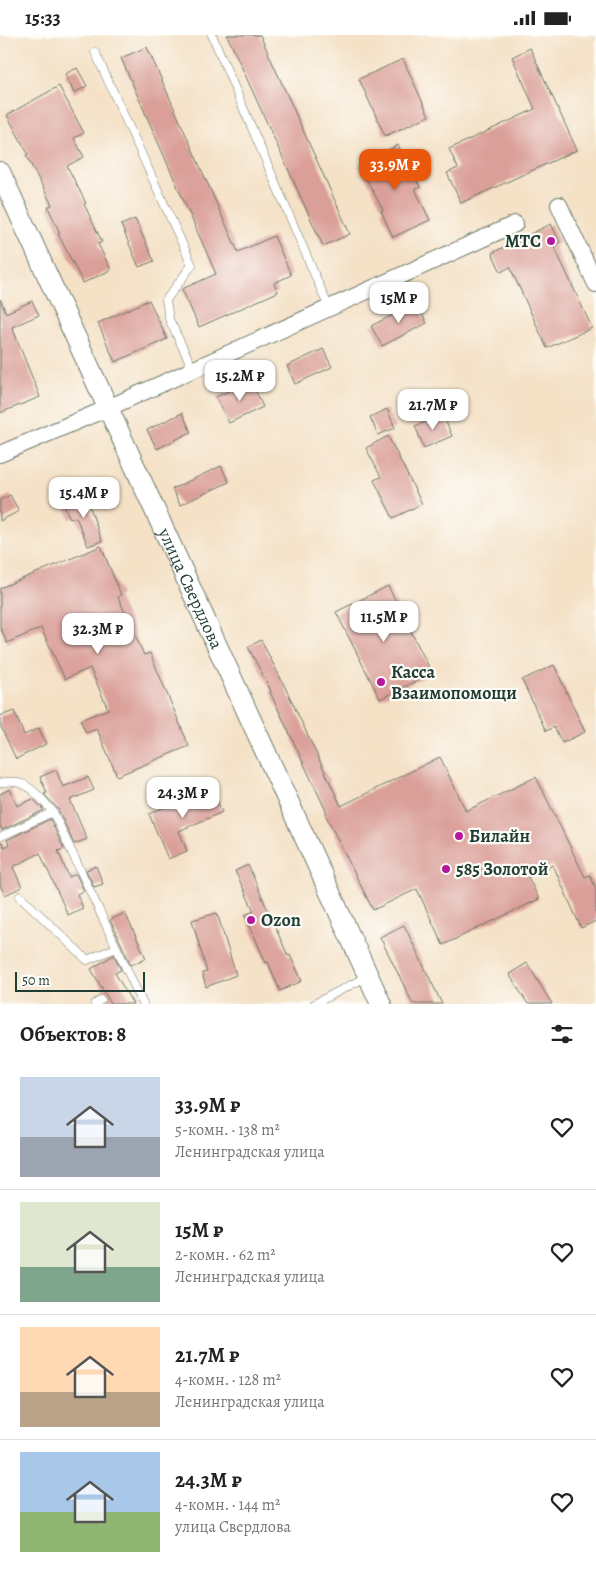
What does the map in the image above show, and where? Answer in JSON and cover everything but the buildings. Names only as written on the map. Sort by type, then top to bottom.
[{"type":"street","name":"улица Свердлова","points":[[0,171],[381,1004]]},
{"type":"street","points":[[559,205],[596,284]]},
{"type":"street","points":[[0,455],[515,224]]},
{"type":"lane","points":[[212,35],[329,308]]},
{"type":"lane","points":[[95,52],[192,265],[166,299],[169,319],[193,369]]},
{"type":"lane","points":[[0,783],[9,781],[30,787],[53,812],[143,1004]]},
{"type":"lane","points":[[0,837],[53,812]]},
{"type":"lane","points":[[20,896],[87,960],[116,948]]},
{"type":"lane","points":[[314,1004],[368,976]]},
{"type":"place","name":"МТС","points":[[551,241]]},
{"type":"place","name":"Касса Взаимопомощи","points":[[381,682]]},
{"type":"place","name":"Билайн","points":[[459,836]]},
{"type":"place","name":"585 Золотой","points":[[446,869]]},
{"type":"place","name":"Ozon","points":[[251,920]]}]
